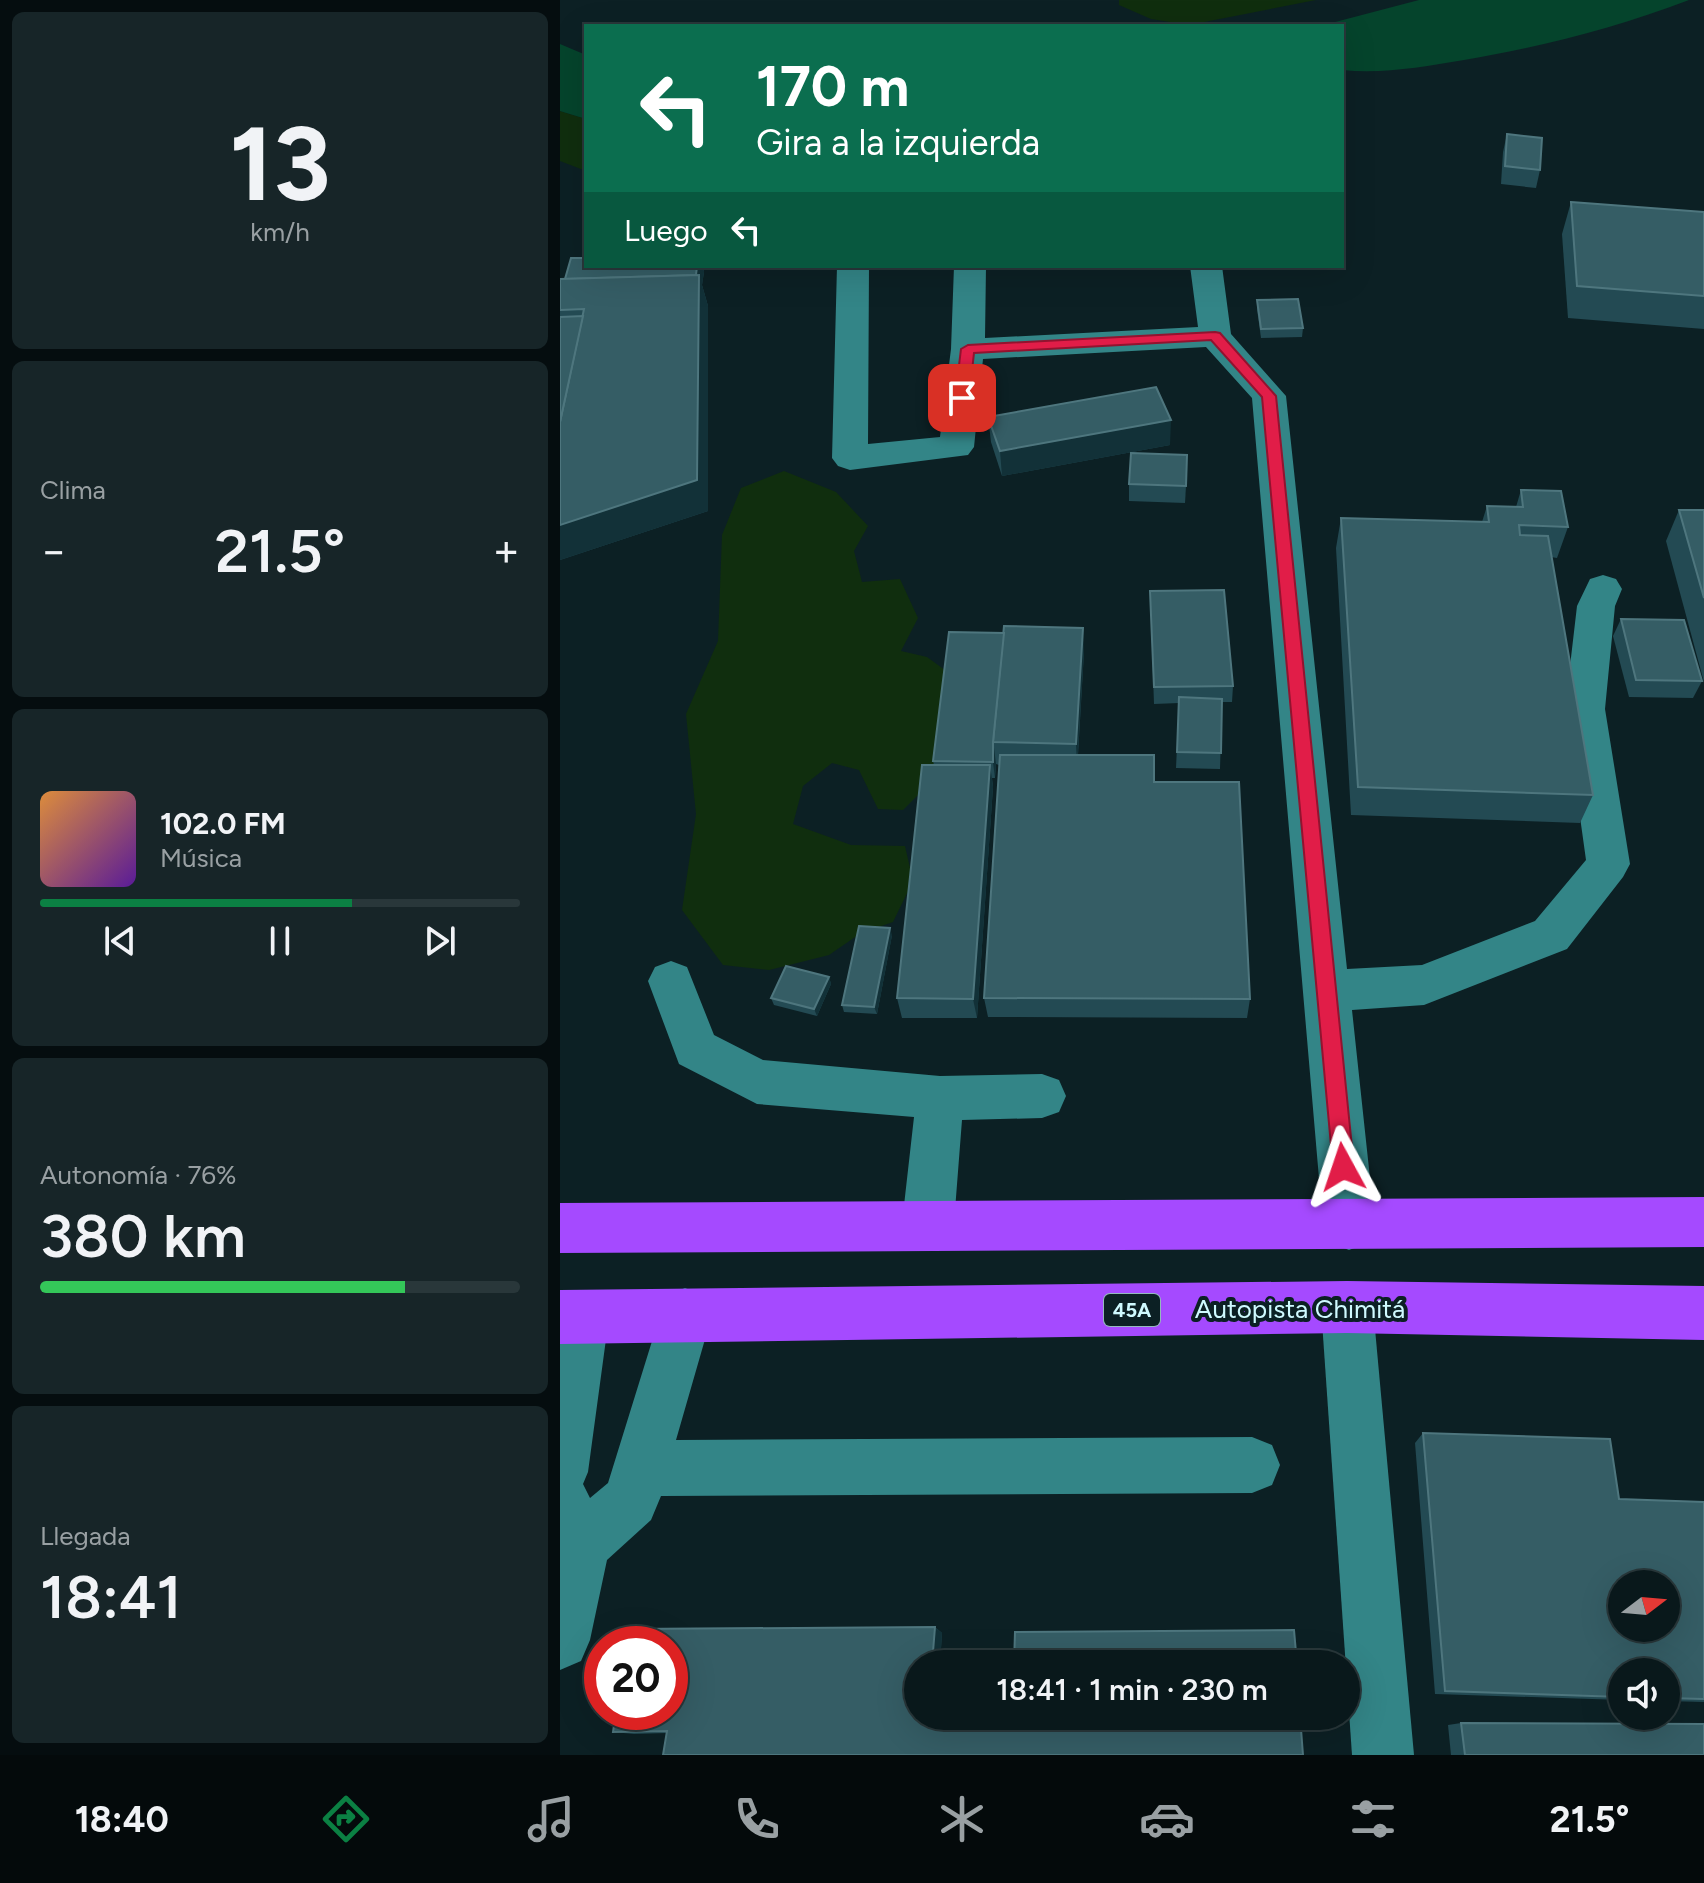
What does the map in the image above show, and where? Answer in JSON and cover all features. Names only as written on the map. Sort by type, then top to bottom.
[{"type":"highway","points":[[560,1228],[928,1223],[1349,1225],[1704,1222]]},
{"type":"highway","name":"Autopista Chimitá","points":[[571,1317],[1347,1307],[1704,1313]]},
{"type":"lane","points":[[853,268],[850,458],[956,447],[968,349],[970,268]]},
{"type":"lane","points":[[1206,268],[1215,336],[1269,396],[1349,1225]]},
{"type":"lane","points":[[968,349],[1215,336]]},
{"type":"lane","points":[[1326,990],[1424,985],[1551,935],[1608,864],[1585,709],[1596,606],[1603,589]]},
{"type":"lane","points":[[671,981],[696,1049],[757,1082],[940,1098],[1042,1096]]},
{"type":"lane","points":[[928,1223],[940,1098]]},
{"type":"lane","points":[[1347,1307],[1383,1755]]},
{"type":"lane","points":[[560,1640],[567,1529],[631,1500],[685,1315]]},
{"type":"lane","points":[[560,1472],[571,1317]]},
{"type":"lane","points":[[641,1468],[1252,1465]]},
{"type":"shaded area","points":[[1119,0],[1316,0],[1194,24],[1151,19],[1119,5]]},
{"type":"shaded area","points":[[1419,0],[1689,0],[1606,28],[1521,49],[1449,63],[1373,71],[1344,70],[1344,24],[1328,24]]},
{"type":"shaded area","points":[[560,44],[584,54],[584,118],[560,111]]},
{"type":"shaded area","points":[[560,111],[584,118],[584,170],[560,161]]},
{"type":"shaded area","points":[[784,471],[836,492],[868,526],[854,551],[862,582],[900,579],[918,618],[901,651],[927,657],[949,673],[936,777],[903,810],[878,809],[859,770],[832,763],[803,786],[793,824],[851,845],[905,846],[913,881],[893,922],[861,933],[829,955],[769,970],[723,965],[682,910],[696,814],[686,714],[718,641],[722,535],[741,488]]},
{"type":"building","points":[[1507,134],[1542,138],[1540,170],[1505,166]]},
{"type":"building","points":[[1571,202],[1704,212],[1704,296],[1577,286]]},
{"type":"building","points":[[571,258],[584,258],[584,268],[697,268],[696,275],[565,279]]},
{"type":"building","points":[[699,275],[697,480],[560,525],[560,422],[584,309],[560,310],[560,279]]},
{"type":"building","points":[[1298,299],[1303,328],[1261,329],[1257,300]]},
{"type":"building","points":[[583,316],[560,422],[560,317]]},
{"type":"building","points":[[1156,387],[1171,420],[1000,451],[988,417]]},
{"type":"building","points":[[1131,453],[1187,455],[1186,486],[1129,484]]},
{"type":"building","points":[[1521,490],[1561,491],[1568,527],[1519,525],[1520,535],[1548,536],[1593,795],[1358,787],[1341,518],[1489,522],[1487,506],[1523,507]]},
{"type":"building","points":[[1679,510],[1704,510],[1704,598]]},
{"type":"building","points":[[1224,590],[1233,686],[1154,687],[1150,591]]},
{"type":"building","points":[[1621,619],[1684,620],[1702,681],[1636,680]]},
{"type":"building","points":[[1004,626],[1083,628],[1076,744],[993,742]]},
{"type":"building","points":[[949,632],[1004,633],[993,762],[933,761]]},
{"type":"building","points":[[1179,697],[1222,699],[1221,753],[1177,752]]},
{"type":"building","points":[[1000,755],[1154,755],[1154,782],[1239,782],[1250,999],[984,998]]},
{"type":"building","points":[[922,765],[990,765],[973,999],[897,998]]},
{"type":"building","points":[[859,926],[890,928],[874,1007],[842,1005]]},
{"type":"building","points":[[786,966],[829,977],[814,1009],[771,998]]},
{"type":"building","points":[[1423,1433],[1610,1439],[1619,1499],[1704,1502],[1704,1699],[1680,1698],[1680,1658],[1608,1658],[1608,1697],[1445,1691]]},
{"type":"building","points":[[935,1627],[933,1650],[904,1650],[904,1730],[1301,1730],[1303,1755],[663,1755],[667,1731],[613,1730],[688,1730],[688,1629]]},
{"type":"building","points":[[1294,1630],[1296,1650],[1014,1650],[1015,1632]]},
{"type":"building","points":[[1461,1723],[1608,1724],[1608,1730],[1680,1730],[1680,1724],[1704,1724],[1704,1755],[1465,1755]]},
{"type":"route","points":[[962,398],[968,349],[1215,336],[1269,396],[1343,1167]]}]
